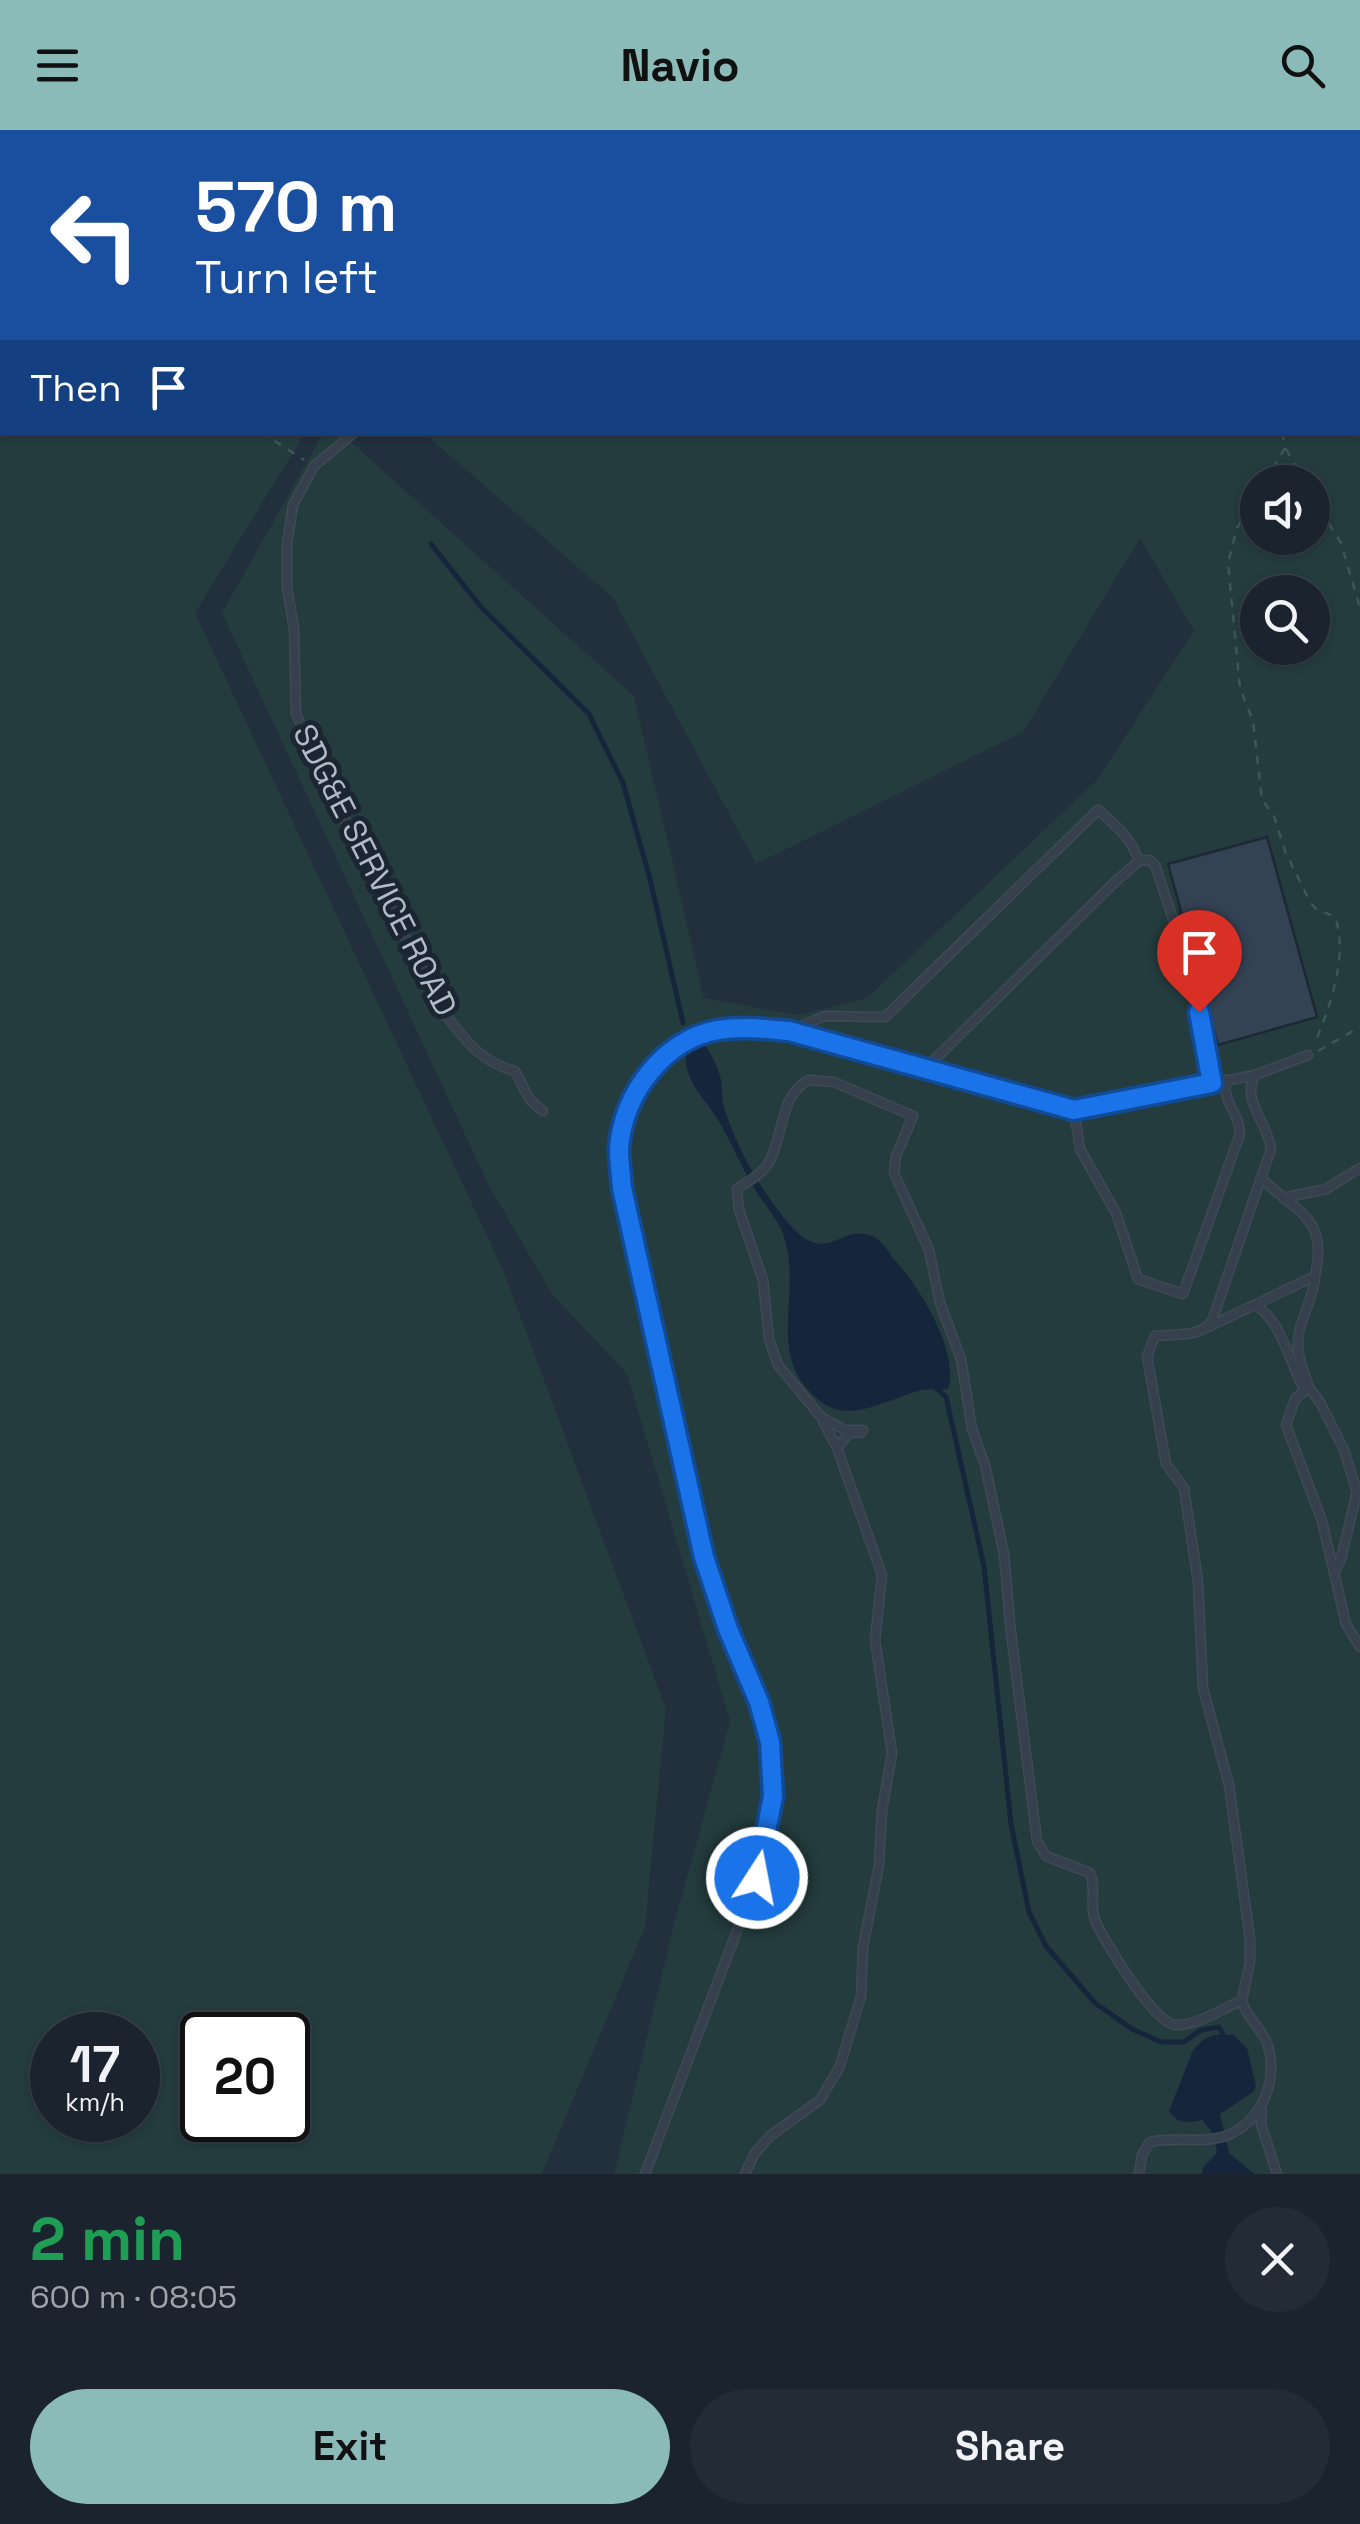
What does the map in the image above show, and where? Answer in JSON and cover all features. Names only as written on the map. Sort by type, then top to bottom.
[{"type":"lane","name":"SDG&E SERVICE ROAD","points":[[350,435],[314,466],[293,505],[287,544],[296,714],[319,768],[445,1014],[473,1050],[502,1068],[515,1071],[530,1100],[543,1111]]},
{"type":"lane","points":[[789,1031],[824,1016],[885,1017],[1098,810],[1134,846],[1138,861]]},
{"type":"lane","points":[[927,1066],[1138,861],[1149,860],[1156,865],[1192,976],[1212,1083]]},
{"type":"lane","points":[[645,2174],[757,1878],[773,1796],[770,1742],[759,1702],[728,1629],[693,1516],[622,1188],[619,1149],[624,1120],[636,1092],[674,1047],[714,1030],[749,1027],[789,1031],[927,1066],[1074,1110],[1254,1075],[1308,1055]]},
{"type":"lane","points":[[1206,1328],[1212,1321],[1270,1150],[1269,1132],[1250,1099],[1248,1086],[1254,1075]]},
{"type":"lane","points":[[746,2174],[755,2153],[770,2136],[820,2100],[840,2066],[860,1996],[863,1947],[879,1865],[882,1811],[892,1753],[875,1640],[882,1574],[837,1448],[820,1416],[788,1381],[772,1350],[763,1280],[736,1196],[737,1189],[759,1176],[778,1144],[793,1092],[809,1080],[834,1082],[912,1116],[896,1156],[894,1174],[928,1250],[940,1303],[961,1359],[972,1429],[985,1465],[1004,1554],[1010,1633],[1037,1841],[1046,1856],[1090,1873],[1094,1880],[1094,1918],[1134,1988],[1166,2021],[1190,2022],[1242,2000]]},
{"type":"lane","points":[[1074,1110],[1080,1148],[1116,1214],[1138,1279],[1183,1294],[1240,1134],[1240,1123],[1224,1096],[1225,1080]]},
{"type":"lane","points":[[1283,1198],[1326,1189],[1360,1168]]},
{"type":"lane","points":[[1262,1179],[1316,1229],[1320,1243],[1298,1350],[1306,1388],[1291,1408],[1286,1425],[1320,1513],[1346,1624],[1360,1647]]},
{"type":"lane","points":[[1140,2174],[1142,2156],[1150,2142],[1164,2138],[1210,2140],[1230,2134],[1256,2117],[1272,2074],[1268,2044],[1244,2011],[1242,2000],[1250,1962],[1250,1938],[1233,1811],[1203,1688],[1198,1582],[1184,1488],[1166,1464],[1147,1356],[1154,1336],[1181,1336],[1206,1328],[1315,1276]]},
{"type":"lane","points":[[1258,1306],[1270,1315],[1306,1388],[1321,1404],[1344,1450],[1357,1492],[1342,1558],[1335,1571]]},
{"type":"lane","points":[[820,1416],[851,1431],[837,1448]]},
{"type":"lane","points":[[1262,2105],[1261,2124],[1277,2174]]},
{"type":"path","points":[[266,435],[314,466]]},
{"type":"path","points":[[1283,435],[1295,465]]},
{"type":"path","points":[[1274,465],[1285,448]]},
{"type":"path","points":[[1240,523],[1228,563],[1240,688],[1253,721],[1262,800],[1274,816],[1310,902],[1337,920],[1340,952],[1316,1043],[1308,1055]]},
{"type":"path","points":[[1330,525],[1342,544],[1360,608]]},
{"type":"path","points":[[1308,1055],[1360,1027]]},
{"type":"green space","points":[[0,435],[304,435],[195,613],[504,1272],[666,1709],[645,1927],[542,2174],[0,2174]]},
{"type":"green space","points":[[322,435],[343,435],[634,696],[704,998],[798,1015],[867,998],[1096,781],[1194,631],[1140,538],[1023,732],[756,864],[613,598],[426,435],[1360,435],[1360,2174],[614,2174],[674,1924],[730,1721],[627,1374],[552,1294],[489,1186],[222,613]]},
{"type":"water","points":[[705,1045],[721,1080],[724,1107],[737,1141],[769,1198],[789,1224],[813,1243],[861,1234],[881,1243],[914,1285],[934,1319],[948,1356],[948,1389],[922,1390],[870,1408],[846,1411],[823,1403],[805,1386],[794,1368],[789,1348],[789,1262],[783,1233],[688,1073],[686,1054]]},
{"type":"water","points":[[1215,2035],[1233,2035],[1247,2048],[1256,2086],[1220,2114],[1229,2153],[1254,2174],[1202,2174],[1203,2167],[1217,2153],[1214,2135],[1202,2120],[1183,2122],[1169,2111],[1193,2050]]},
{"type":"building","points":[[1267,837],[1317,1017],[1218,1045],[1168,864]]},
{"type":"waterway","points":[[431,544],[481,607],[589,714],[623,783],[683,1023]]},
{"type":"waterway","points":[[934,1386],[946,1397],[984,1566],[1011,1824],[1029,1912],[1046,1946],[1095,2003],[1132,2029],[1161,2042],[1184,2042],[1201,2030],[1219,2027],[1225,2039]]},
{"type":"route","points":[[757,1878],[773,1796],[770,1742],[759,1702],[728,1629],[693,1516],[622,1188],[619,1149],[624,1120],[636,1092],[674,1047],[714,1030],[749,1027],[789,1031],[927,1066],[1074,1110],[1212,1083],[1199,1012]]}]
